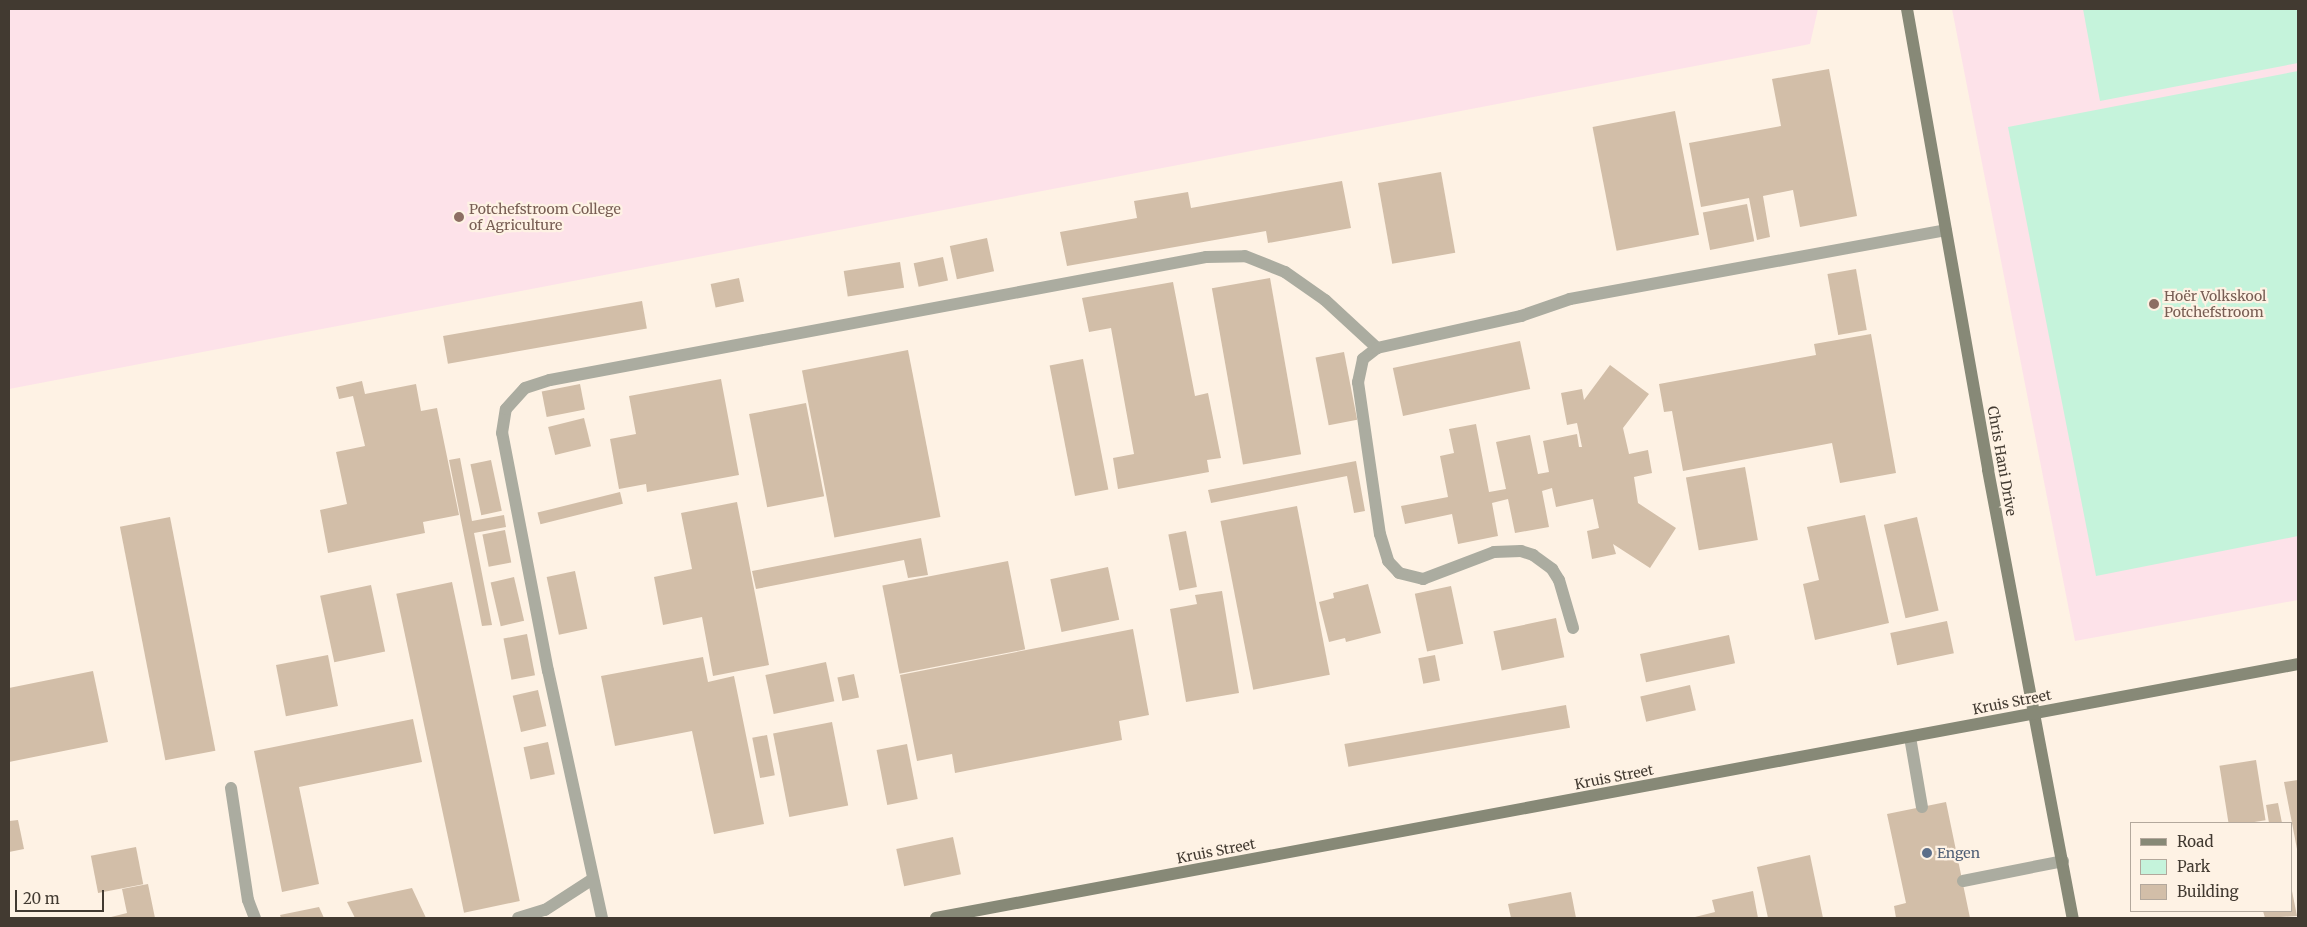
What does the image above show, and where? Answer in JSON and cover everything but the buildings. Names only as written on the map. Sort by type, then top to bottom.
[{"type":"street","name":"Chris Hani Drive","points":[[1907,9],[1988,470],[2073,918]]},
{"type":"street","points":[[1573,628],[1559,580],[1552,569],[1533,555],[1521,551],[1494,552],[1423,578],[1399,573],[1388,561],[1380,534],[1358,382],[1363,359],[1376,348],[1521,316],[1570,299],[1946,230]]},
{"type":"street","points":[[602,918],[546,662],[502,433],[506,408],[525,388],[570,376],[1206,257],[1245,256],[1285,272],[1325,300],[1376,348]]},
{"type":"street","name":"Kruis Street","points":[[937,918],[2298,664]]},
{"type":"street","points":[[1910,737],[1922,807]]},
{"type":"street","points":[[231,788],[248,900],[256,918]]},
{"type":"street","points":[[1963,881],[2063,861]]},
{"type":"street","points":[[518,918],[545,910],[593,879]]},
{"type":"shaded area","name":"Potchefstroom College of Agriculture","points":[[9,9],[1818,9],[1810,44],[9,389]]},
{"type":"shaded area","name":"Hoër Volkskool Potchefstroom","points":[[1952,9],[2298,9],[2298,600],[2075,641]]},
{"type":"green space","points":[[2083,9],[2298,9],[2298,63],[2100,101]]},
{"type":"green space","name":"Hoër Volkskool Potchefstroom","points":[[2298,71],[2298,536],[2096,576],[2008,127]]},
{"type":"place","name":"Potchefstroom College of Agriculture","points":[[459,217]]},
{"type":"place","name":"Hoër Volkskool Potchefstroom","points":[[2154,304]]},
{"type":"place","name":"Engen","points":[[1927,853]]}]
